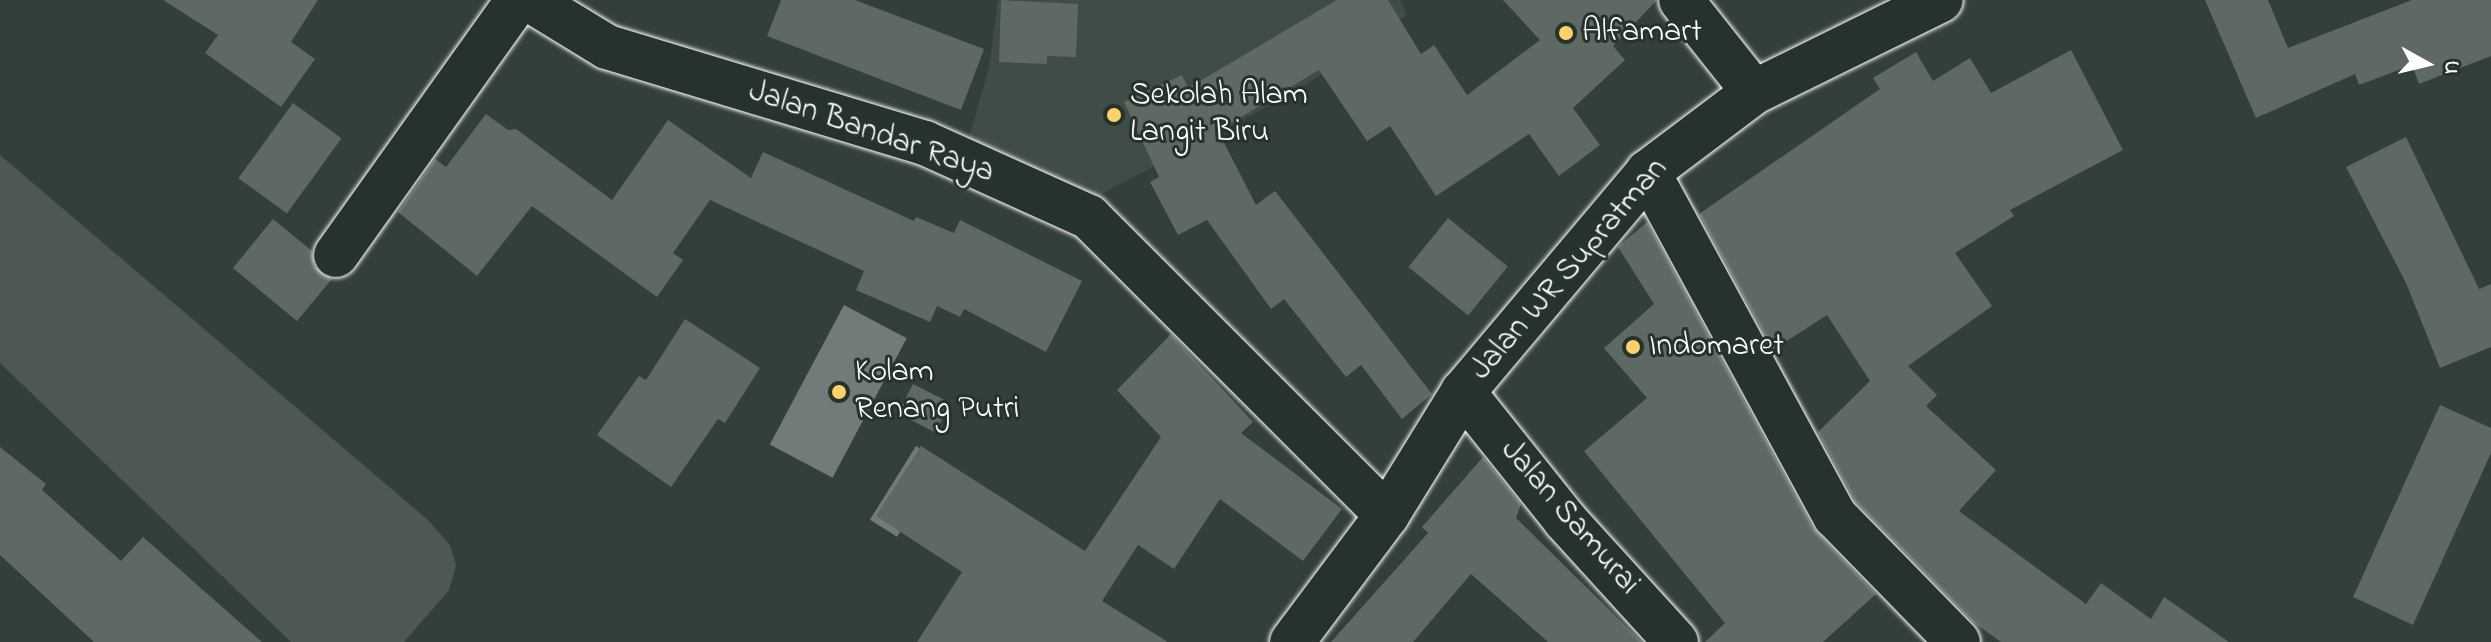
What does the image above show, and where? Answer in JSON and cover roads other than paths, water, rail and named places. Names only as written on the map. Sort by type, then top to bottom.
[{"type":"main road","points":[[336,255],[518,0]]},
{"type":"main road","name":"Jalan Bandar Raya","points":[[530,0],[607,47],[925,143],[1089,217],[1387,515]]},
{"type":"main road","points":[[1681,0],[1754,92]]},
{"type":"main road","name":"Jalan WR Supratman","points":[[1292,642],[1387,515],[1463,392],[1648,172],[1754,92],[1941,0]]},
{"type":"main road","points":[[1648,172],[1835,516],[1958,642]]},
{"type":"main road","name":"Jalan Samurai","points":[[1463,392],[1565,520],[1676,642]]},
{"type":"place","name":"Alfamart","points":[[1566,33]]},
{"type":"place","name":"Sekolah Alam Langit Biru","points":[[1114,115]]},
{"type":"place","name":"Indomaret","points":[[1633,347]]},
{"type":"place","name":"Kolam Renang Putri","points":[[839,392]]}]
